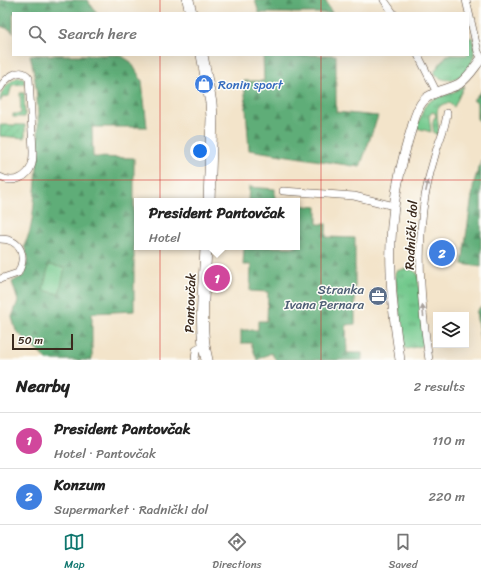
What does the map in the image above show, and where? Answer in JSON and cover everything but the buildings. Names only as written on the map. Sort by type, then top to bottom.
[{"type":"main road","points":[[188,0],[191,12]]},
{"type":"main road","points":[[202,56],[211,103],[212,132],[209,198]]},
{"type":"main road","name":"Pantovčak","points":[[206,250],[203,330],[207,360]]},
{"type":"street","points":[[384,0],[392,12]]},
{"type":"street","points":[[466,0],[469,12]]},
{"type":"street","points":[[400,360],[390,273],[391,236],[394,206],[406,149],[420,105],[426,98],[451,88],[464,80],[481,58],[478,52],[469,13]]},
{"type":"street","points":[[418,56],[437,93]]},
{"type":"street","points":[[0,88],[5,80],[14,74],[21,73],[27,75],[29,78],[33,151],[32,163],[27,174],[16,180],[0,178]]},
{"type":"street","name":"Radnički dol","points":[[429,360],[421,295],[423,215],[425,195],[447,113]]},
{"type":"street","points":[[283,191],[354,196],[394,206]]},
{"type":"street","points":[[0,239],[10,240],[16,243],[21,251],[22,259],[21,267],[18,273],[0,279]]},
{"type":"street","points":[[195,360],[196,350],[204,346]]},
{"type":"green space","points":[[0,0],[87,0],[96,12],[12,12],[12,32],[0,26]]},
{"type":"green space","points":[[255,0],[325,0],[331,12],[259,12]]},
{"type":"green space","points":[[472,37],[474,55],[469,67],[453,79],[447,80],[435,74],[435,71],[446,56],[469,56],[469,38]]},
{"type":"green space","points":[[30,56],[122,56],[131,62],[142,81],[147,127],[92,127],[93,157],[134,158],[134,311],[92,313],[92,360],[47,360],[16,331],[12,317],[18,301],[12,282],[24,275],[28,257],[24,246],[32,219],[36,175],[38,123],[34,71]]},
{"type":"green space","points":[[263,56],[336,56],[336,112],[378,116],[360,167],[249,150],[244,81],[264,81]]},
{"type":"green space","points":[[19,77],[24,78],[24,84],[12,85],[9,96],[3,97],[0,102],[3,90],[12,81]]},
{"type":"green space","points":[[464,86],[454,107],[449,103],[443,104],[439,107],[437,114],[439,130],[438,135],[434,133],[433,122],[434,118],[436,117],[435,113],[432,112],[429,116],[431,132],[417,128],[424,107],[427,104],[432,100],[456,91]]},
{"type":"green space","points":[[481,91],[481,122],[477,119],[477,103],[473,100]]},
{"type":"green space","points":[[20,93],[24,93],[25,117],[13,117],[13,114],[21,114]]},
{"type":"green space","points":[[0,125],[25,125],[25,138],[0,136]]},
{"type":"green space","points":[[481,160],[481,267],[462,264],[474,182]]},
{"type":"green space","points":[[249,187],[275,189],[275,198],[248,198]]},
{"type":"green space","points":[[300,205],[317,207],[317,224],[326,224],[326,237],[355,238],[355,324],[346,325],[347,353],[362,353],[362,360],[276,360],[271,353],[257,360],[251,343],[241,343],[241,330],[258,330],[258,321],[267,321],[268,292],[250,291],[251,265],[243,265],[244,250],[300,250]]},
{"type":"green space","points":[[49,265],[65,268],[59,294],[43,290]]},
{"type":"green space","points":[[404,269],[413,270],[418,274],[424,343],[421,346],[407,349],[403,346],[395,273]]},
{"type":"green space","points":[[481,306],[481,346],[476,312]]},
{"type":"place","name":"Ronin sport","points":[[204,84]]},
{"type":"place","name":"Konzum","points":[[442,253]]},
{"type":"place","name":"President Pantovčak","points":[[217,278]]},
{"type":"place","name":"Stranka Ivana Pernara","points":[[378,296]]}]
